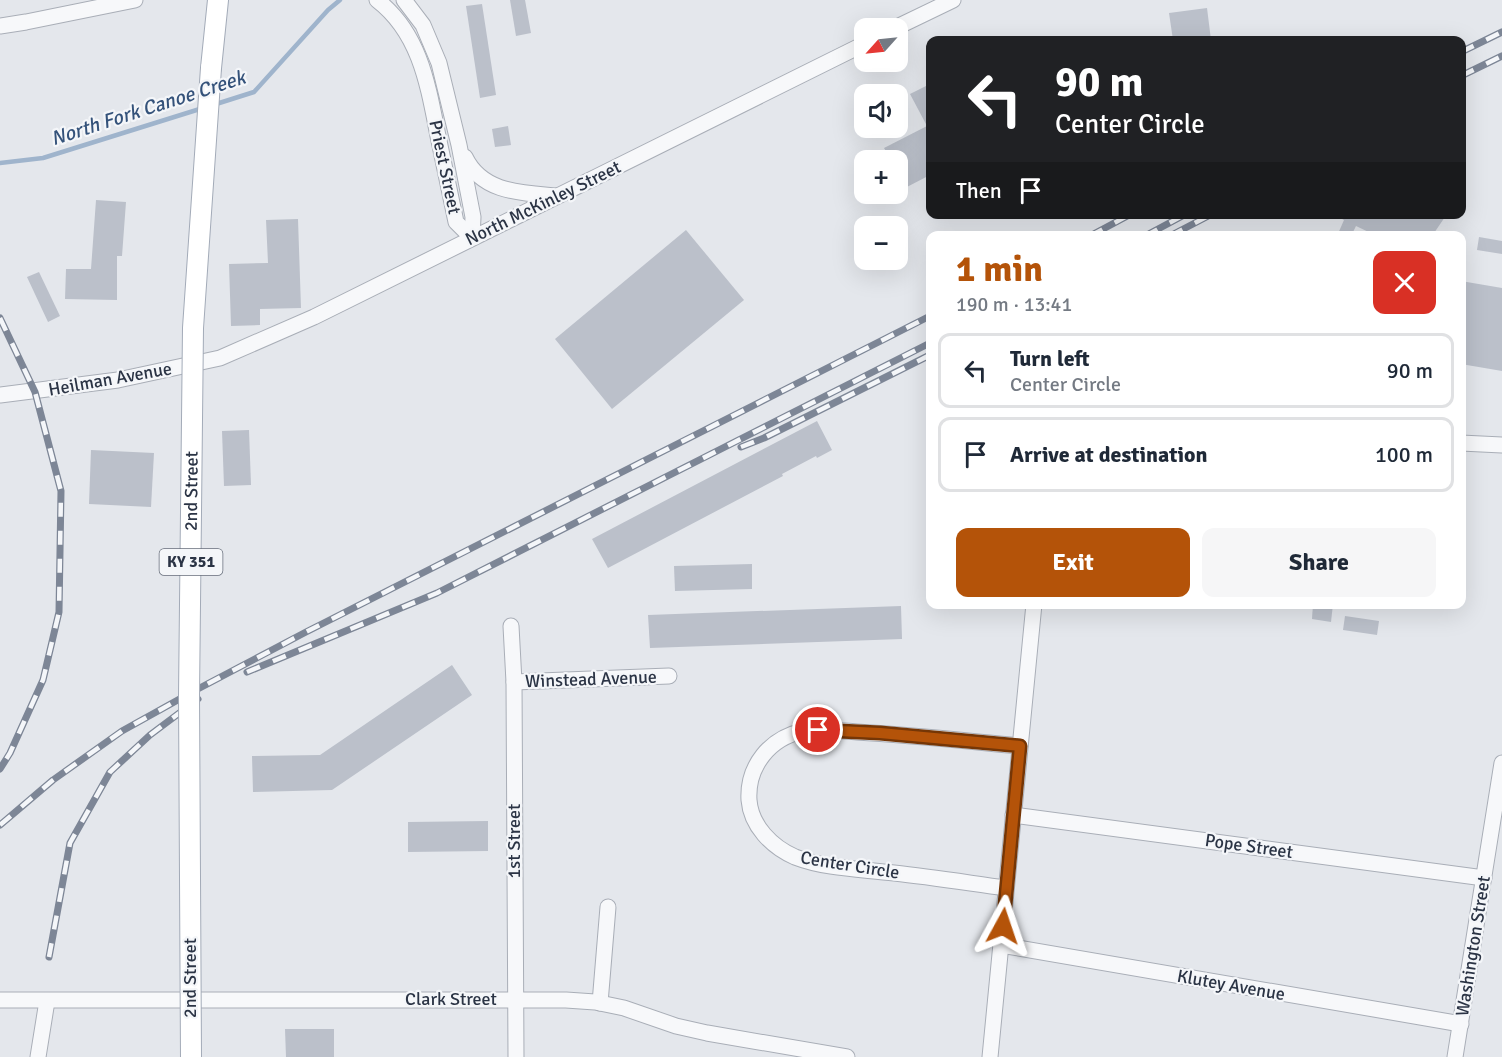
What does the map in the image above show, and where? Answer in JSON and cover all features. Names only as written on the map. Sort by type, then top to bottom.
[{"type":"main road","name":"2nd Street","points":[[191,1057],[189,696],[193,328],[211,68],[218,0]]},
{"type":"street","points":[[0,26],[135,0]]},
{"type":"street","name":"Priest Street","points":[[404,0],[423,25],[432,43],[459,145],[473,217],[472,238]]},
{"type":"street","points":[[908,22],[953,0]]},
{"type":"street","name":"Priest Street","points":[[380,3],[406,31],[422,64],[456,222],[472,238]]},
{"type":"street","name":"North McKinley Street","points":[[220,358],[314,317],[854,49]]},
{"type":"street","points":[[459,145],[475,172],[492,185],[509,191],[556,196]]},
{"type":"street","name":"Heilman Avenue","points":[[0,395],[118,380],[220,358]]},
{"type":"street","points":[[1466,443],[1502,445]]},
{"type":"street","points":[[990,1057],[1034,609]]},
{"type":"street","name":"1st Street","points":[[512,626],[516,1057]]},
{"type":"street","name":"Winstead Avenue","points":[[514,682],[669,676]]},
{"type":"street","name":"Center Circle","points":[[1006,888],[934,877],[839,867],[796,857],[783,851],[763,834],[751,812],[749,786],[758,760],[767,749],[778,741],[803,731],[880,733],[1020,746]]},
{"type":"street","name":"Washington Street","points":[[1455,1057],[1502,763]]},
{"type":"street","name":"Pope Street","points":[[1013,815],[1484,878]]},
{"type":"street","points":[[600,1003],[608,907]]},
{"type":"street","name":"Klutey Avenue","points":[[1001,945],[1461,1024]]},
{"type":"street","name":"Clark Street","points":[[0,1000],[566,1000],[600,1003],[707,1033],[847,1057]]},
{"type":"street","points":[[38,1057],[47,1000]]},
{"type":"building","points":[[510,0],[525,0],[531,33],[516,36]]},
{"type":"building","points":[[482,4],[496,95],[480,98],[466,6]]},
{"type":"building","points":[[1207,8],[1210,36],[1172,36],[1169,13]]},
{"type":"building","points":[[926,86],[926,124],[910,94]]},
{"type":"building","points":[[508,126],[511,145],[495,147],[492,129]]},
{"type":"building","points":[[926,127],[926,177],[908,186],[908,150],[885,150],[884,148],[908,138],[908,136]]},
{"type":"building","points":[[96,200],[126,202],[122,256],[117,256],[117,300],[65,299],[66,269],[91,269]]},
{"type":"building","points":[[298,219],[301,308],[260,309],[260,325],[231,326],[229,264],[268,263],[266,220]]},
{"type":"building","points":[[1342,219],[1444,219],[1435,231],[1366,231],[1356,226],[1354,231],[1339,231],[1344,220]]},
{"type":"building","points":[[686,230],[744,300],[612,409],[555,339]]},
{"type":"building","points":[[1479,237],[1502,241],[1502,254],[1477,250]]},
{"type":"building","points":[[39,272],[60,316],[48,322],[27,277]]},
{"type":"building","points":[[1466,282],[1502,288],[1502,371],[1466,365]]},
{"type":"building","points":[[817,421],[832,450],[817,458],[816,456],[782,474],[783,476],[608,568],[592,539]]},
{"type":"building","points":[[249,430],[251,485],[224,486],[222,431]]},
{"type":"building","points":[[91,450],[154,453],[151,507],[89,504]]},
{"type":"building","points":[[752,564],[752,589],[675,591],[674,566]]},
{"type":"building","points":[[901,606],[902,639],[650,648],[648,615]]},
{"type":"building","points":[[1313,609],[1332,609],[1331,622],[1312,619]]},
{"type":"building","points":[[1345,616],[1379,621],[1377,635],[1343,630]]},
{"type":"building","points":[[452,665],[472,695],[332,790],[253,792],[252,756],[320,755]]},
{"type":"building","points":[[488,821],[488,851],[408,852],[408,822]]},
{"type":"building","points":[[285,1029],[334,1029],[334,1057],[286,1057]]},
{"type":"waterway","name":"North Fork Canoe Creek","points":[[213,105],[254,92],[328,10],[340,0]]},
{"type":"waterway","name":"North Fork Canoe Creek","points":[[0,163],[43,158],[203,108]]},
{"type":"railway","points":[[1466,50],[1502,32]]},
{"type":"railway","points":[[1466,74],[1502,56]]},
{"type":"railway","points":[[1099,231],[1122,219]]},
{"type":"railway","points":[[1154,231],[1177,219]]},
{"type":"railway","points":[[1180,231],[1202,219]]},
{"type":"railway","points":[[0,318],[35,392],[61,491],[59,612],[43,680],[10,753],[0,769]]},
{"type":"railway","points":[[0,825],[53,780],[122,731],[194,691],[926,318]]},
{"type":"railway","points":[[247,672],[437,593],[926,345]]},
{"type":"railway","points":[[741,447],[764,438],[926,357]]},
{"type":"railway","points":[[49,957],[70,843],[110,772],[150,735],[198,699]]},
{"type":"route","points":[[818,730],[880,733],[1020,746],[1003,926]]}]
